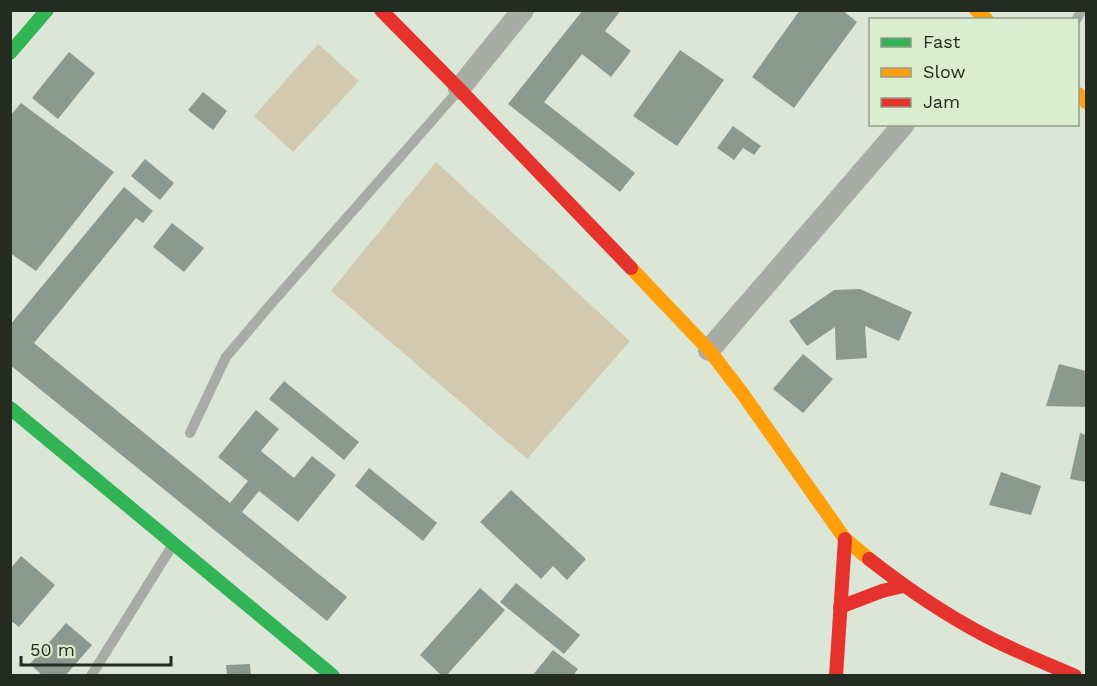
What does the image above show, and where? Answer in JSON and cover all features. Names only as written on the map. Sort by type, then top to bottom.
[{"type":"street","points":[[10,53],[47,10]]},
{"type":"street","points":[[381,10],[709,350],[845,539],[903,586],[930,604],[986,636],[1075,675]]},
{"type":"street","points":[[459,89],[523,10]]},
{"type":"street","points":[[709,350],[902,126]]},
{"type":"street","points":[[10,408],[329,674]]},
{"type":"street","points":[[836,675],[845,539]]},
{"type":"street","points":[[840,607],[882,591],[903,586]]},
{"type":"lane","points":[[190,433],[226,357],[459,89]]},
{"type":"lane","points":[[91,675],[174,544]]},
{"type":"shaded area","points":[[318,44],[359,81],[293,152],[254,116]]},
{"type":"shaded area","points":[[436,162],[630,341],[527,459],[331,291]]},
{"type":"building","points":[[583,10],[621,10],[605,31],[631,51],[611,77],[582,54],[544,102],[635,173],[620,192],[508,104]]},
{"type":"building","points":[[800,10],[842,10],[857,22],[794,108],[752,77]]},
{"type":"building","points":[[680,50],[724,80],[677,146],[633,116]]},
{"type":"building","points":[[69,52],[95,73],[58,119],[32,98]]},
{"type":"building","points":[[203,92],[227,111],[213,130],[188,110]]},
{"type":"building","points":[[21,103],[114,172],[36,271],[10,253],[10,116]]},
{"type":"building","points":[[733,126],[761,146],[754,155],[743,148],[734,160],[717,148]]},
{"type":"building","points":[[145,159],[174,183],[160,200],[131,176]]},
{"type":"building","points":[[124,187],[153,211],[143,223],[136,218],[34,343],[230,503],[248,481],[218,457],[256,410],[279,429],[261,451],[294,478],[312,456],[336,475],[298,522],[259,491],[242,512],[347,597],[327,621],[10,365],[10,325]]},
{"type":"building","points":[[172,223],[204,248],[184,272],[153,247]]},
{"type":"building","points":[[860,289],[912,312],[899,341],[865,326],[867,358],[836,360],[835,327],[807,346],[789,321],[834,290]]},
{"type":"building","points":[[803,354],[833,379],[803,413],[773,389]]},
{"type":"building","points":[[1059,364],[1086,371],[1086,407],[1046,406]]},
{"type":"building","points":[[284,381],[359,442],[344,460],[269,399]]},
{"type":"building","points":[[1080,433],[1086,435],[1086,482],[1070,479]]},
{"type":"building","points":[[369,468],[437,523],[423,541],[355,486]]},
{"type":"building","points":[[1001,472],[1041,486],[1031,515],[989,505]]},
{"type":"building","points":[[511,490],[586,559],[567,580],[553,566],[541,579],[480,522]]},
{"type":"building","points":[[21,556],[55,585],[19,627],[10,620],[10,569]]},
{"type":"building","points":[[516,583],[580,635],[564,654],[500,602]]},
{"type":"building","points":[[480,588],[505,610],[446,676],[442,676],[420,655]]},
{"type":"building","points":[[66,623],[92,645],[65,676],[43,676],[30,664]]},
{"type":"building","points":[[553,650],[578,669],[573,676],[532,676]]},
{"type":"building","points":[[250,664],[251,676],[227,676],[226,665]]},
{"type":"traffic: fast","points":[[10,53],[47,10]]},
{"type":"traffic: fast","points":[[10,408],[333,676]]},
{"type":"traffic: slow","points":[[976,10],[985,18]]},
{"type":"traffic: slow","points":[[1079,95],[1086,102]]},
{"type":"traffic: slow","points":[[631,268],[709,350],[845,539],[869,559]]},
{"type":"traffic: jam","points":[[381,10],[631,268]]},
{"type":"traffic: jam","points":[[836,676],[845,539]]},
{"type":"traffic: jam","points":[[869,559],[970,628],[1075,676]]},
{"type":"traffic: jam","points":[[840,607],[882,591],[903,586]]}]
